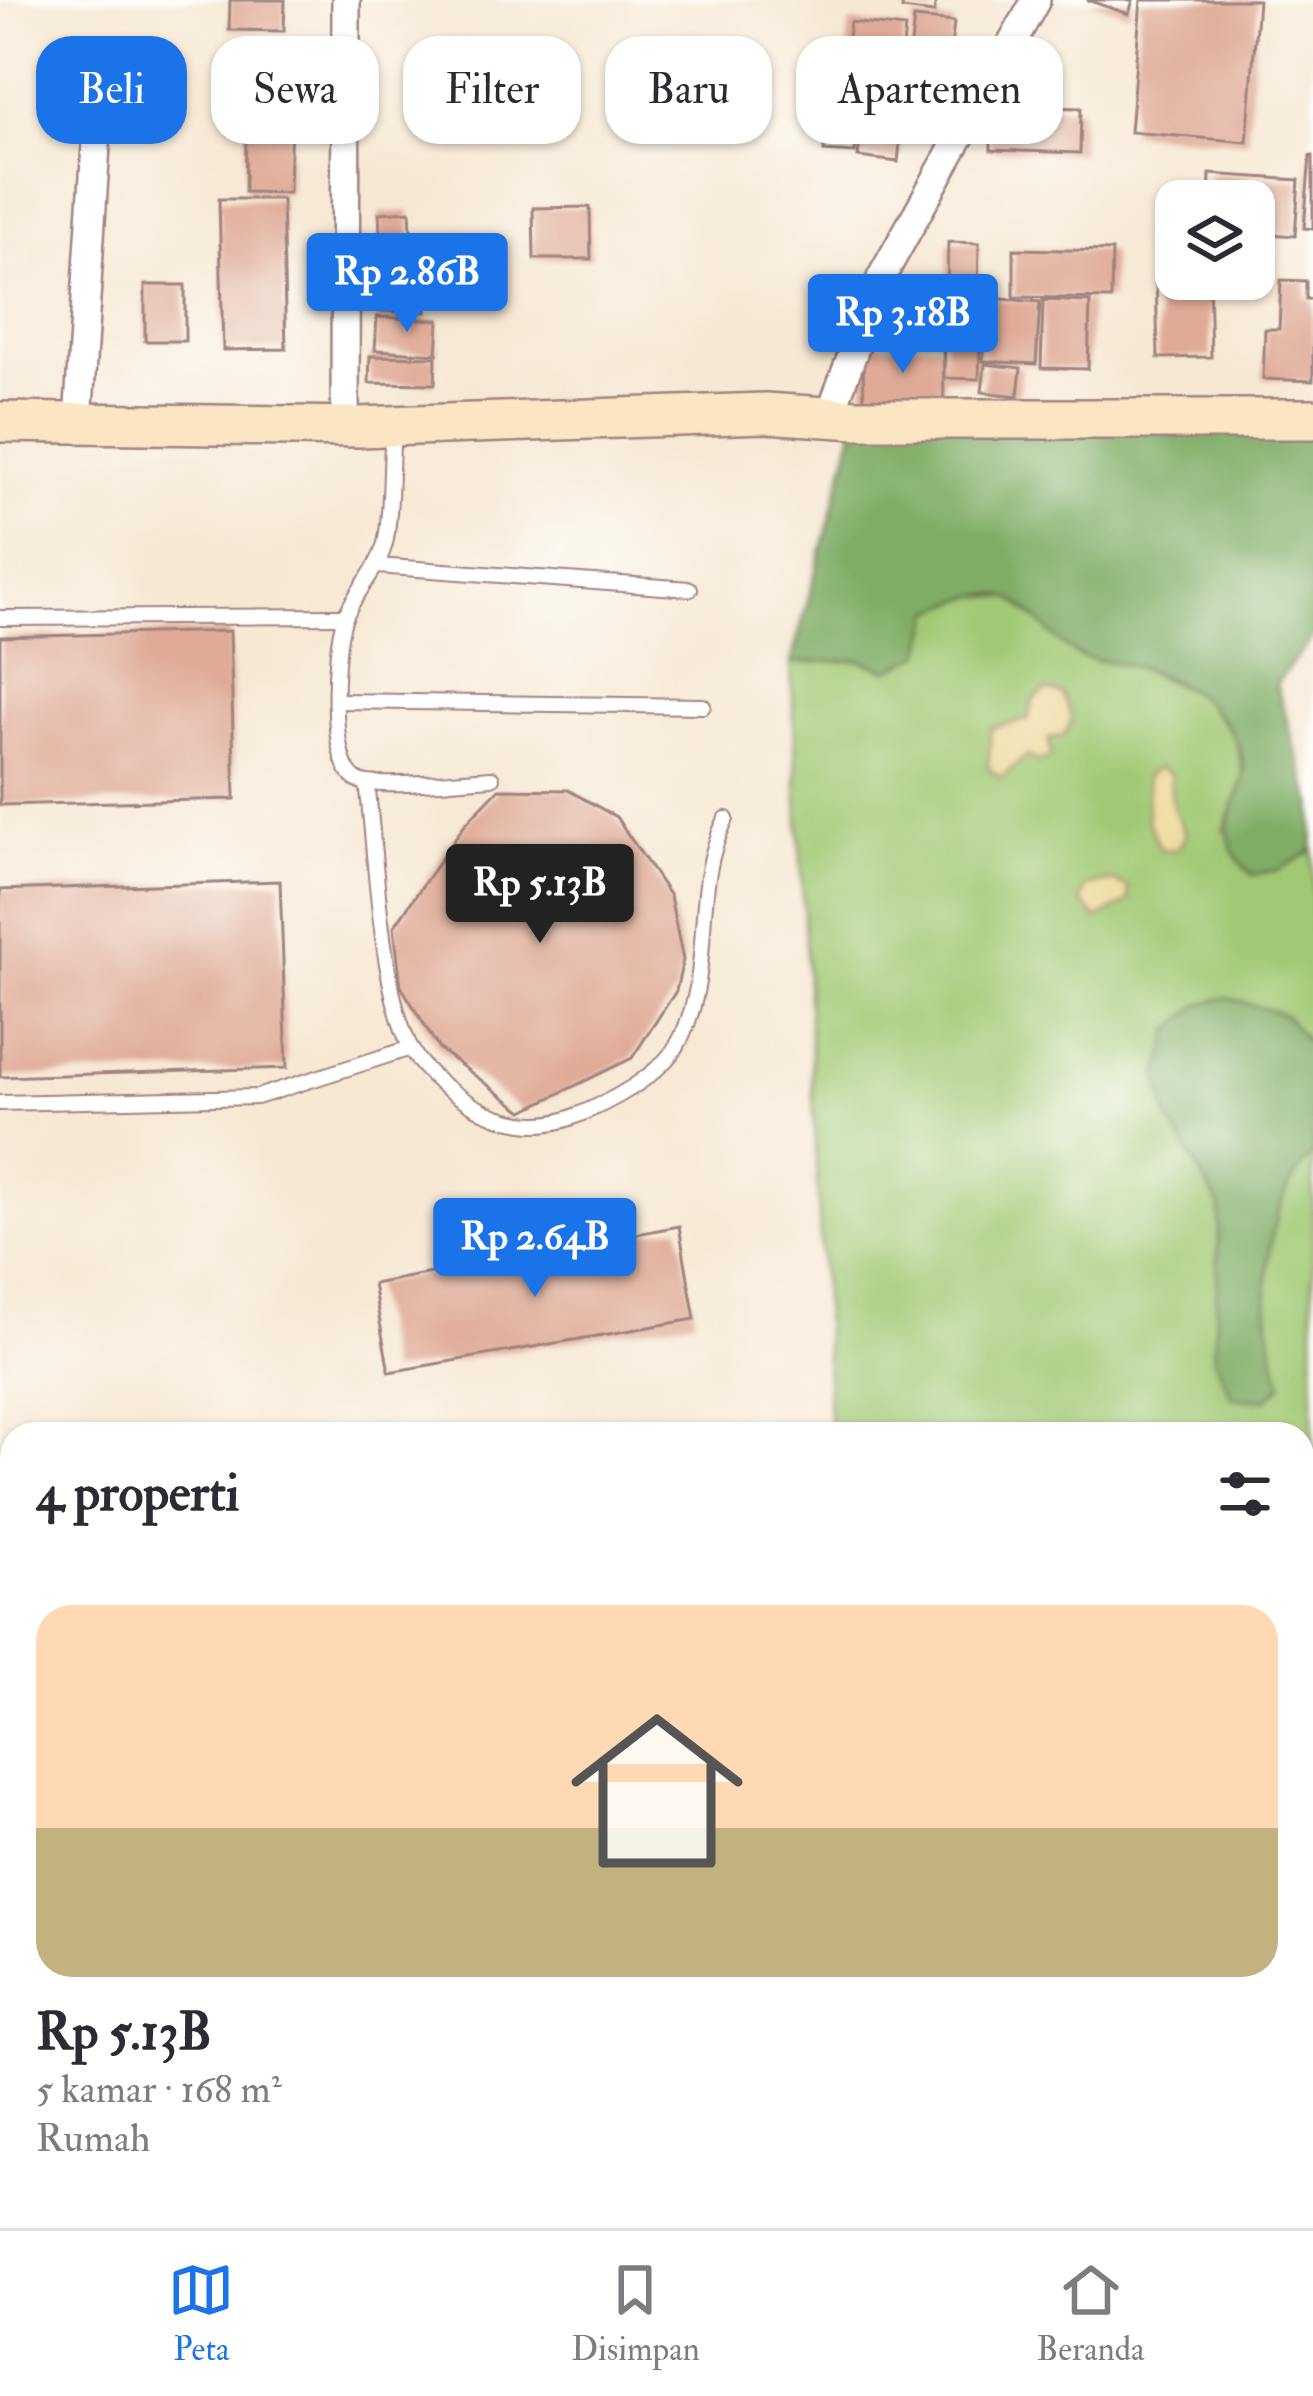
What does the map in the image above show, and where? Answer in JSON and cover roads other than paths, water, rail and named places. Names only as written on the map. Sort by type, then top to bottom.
[{"type":"main road","points":[[0,422],[345,426],[765,413],[1313,419]]},
{"type":"street","points":[[345,426],[346,0]]},
{"type":"street","points":[[829,417],[881,278],[1036,0]]},
{"type":"street","points":[[78,422],[96,144]]},
{"type":"lane","points":[[393,425],[386,540],[345,616],[338,701],[341,757],[346,769],[367,784],[492,778]]},
{"type":"lane","points":[[376,566],[690,589]]},
{"type":"lane","points":[[0,618],[345,616]]},
{"type":"lane","points":[[338,701],[703,706]]},
{"type":"lane","points":[[367,784],[394,996],[411,1048],[451,1091],[486,1112],[528,1125],[568,1119],[647,1075],[672,1054],[687,1023],[701,963],[706,863],[726,819]]},
{"type":"lane","points":[[1,1105],[257,1097],[411,1048]]}]
